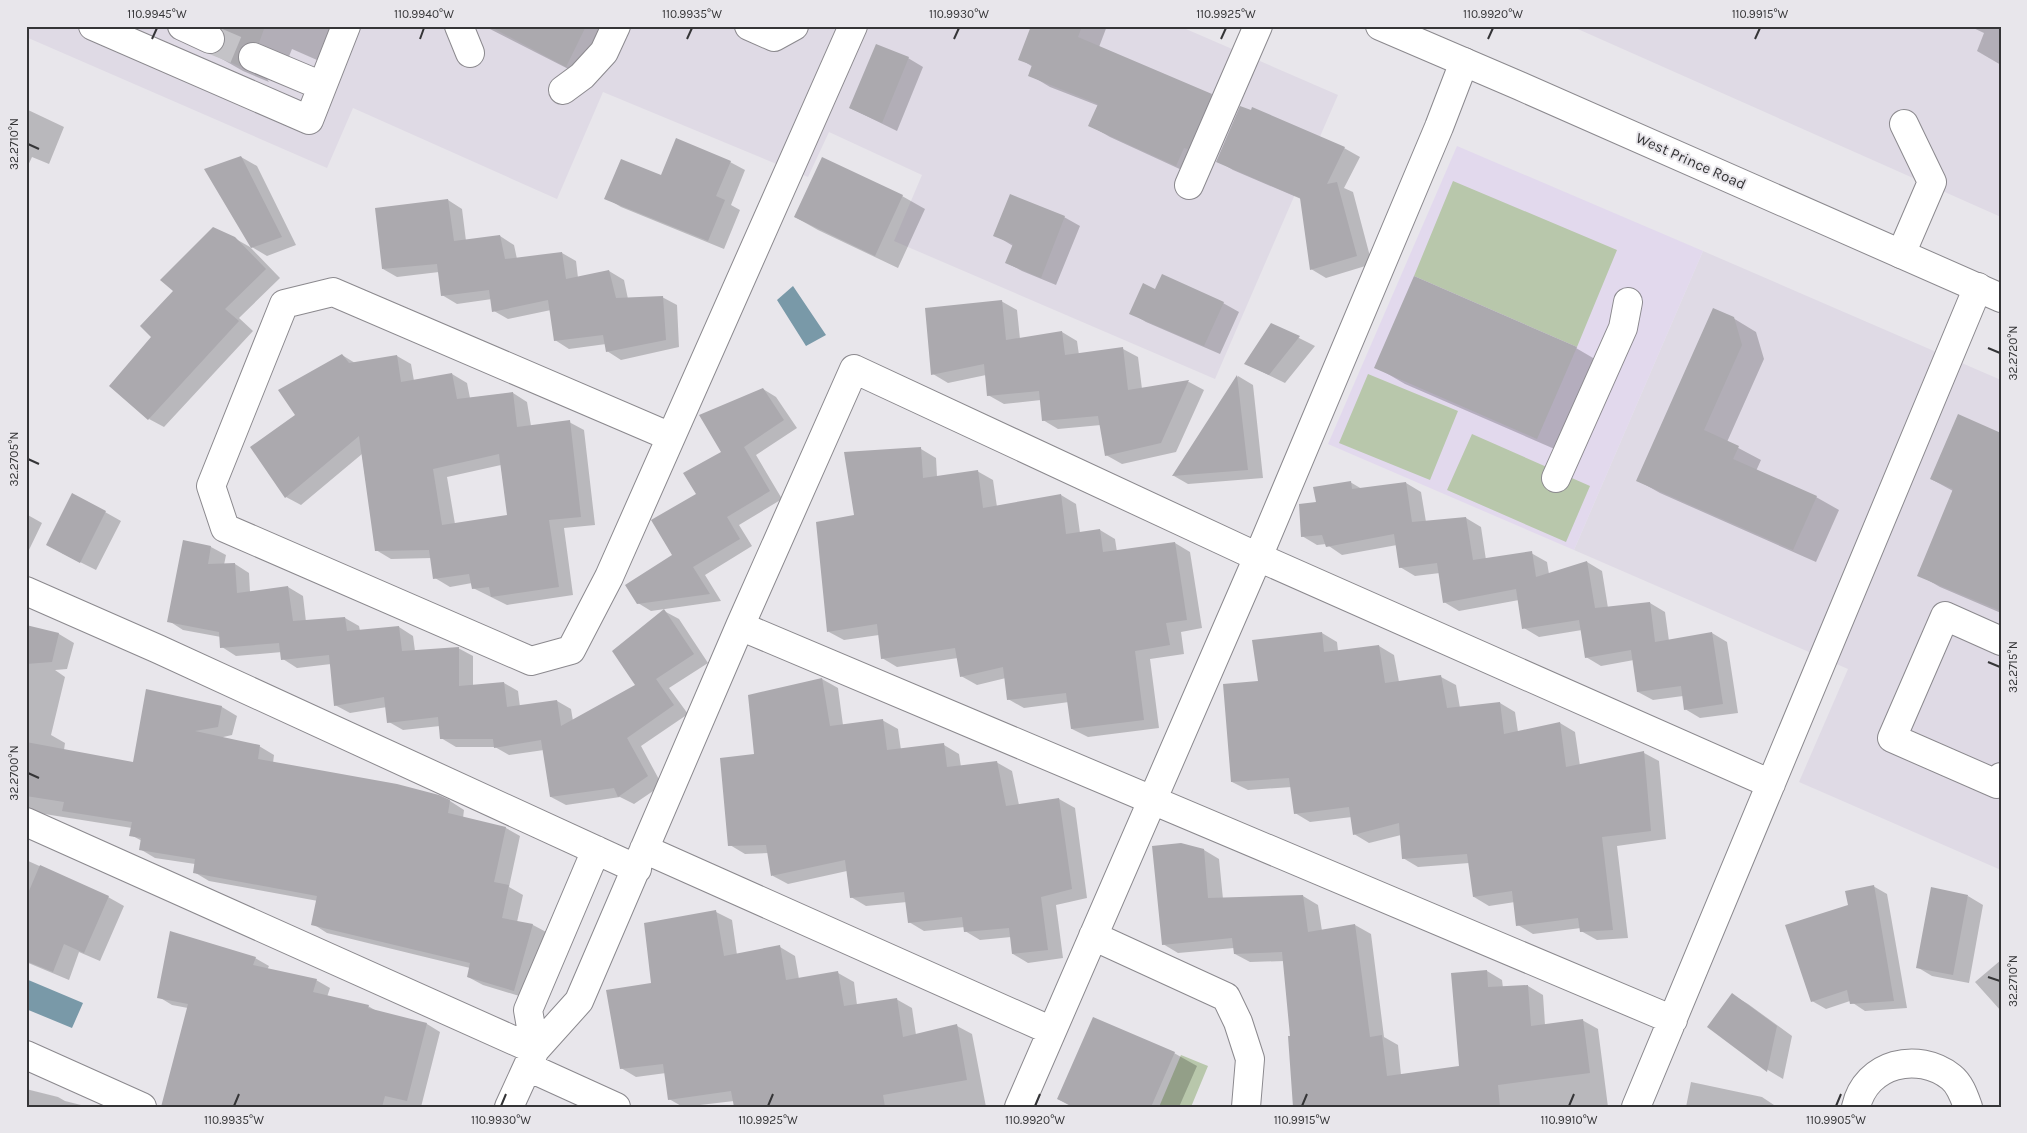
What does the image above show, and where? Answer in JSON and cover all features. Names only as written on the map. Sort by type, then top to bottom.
[{"type":"street","points":[[92,26],[309,120],[346,26]]},
{"type":"street","points":[[182,26],[210,39]]},
{"type":"street","points":[[459,26],[470,54]]},
{"type":"street","points":[[562,90],[582,76],[604,52],[616,26]]},
{"type":"street","points":[[749,26],[774,37],[794,26]]},
{"type":"street","points":[[671,437],[333,292],[284,304],[212,486],[225,528],[531,661],[571,650],[609,577],[671,437],[853,26]]},
{"type":"street","points":[[1189,185],[1258,26]]},
{"type":"street","name":"West Prince Road","points":[[1395,29],[1464,62],[1989,293]]},
{"type":"street","points":[[253,57],[322,86]]},
{"type":"street","points":[[1019,1107],[1258,557],[1439,127],[1464,62]]},
{"type":"street","points":[[1901,254],[1932,182],[1904,124]]},
{"type":"street","points":[[1636,1107],[1771,784],[1989,293]]},
{"type":"street","points":[[1556,478],[1622,328],[1628,302]]},
{"type":"street","points":[[509,1107],[531,1059],[579,1002],[740,626],[854,370],[1258,557],[1771,784]]},
{"type":"street","points":[[26,591],[158,649],[596,850],[641,859],[1052,1031]]},
{"type":"street","points":[[2001,641],[1945,616],[1892,738],[1997,784],[2001,777]]},
{"type":"street","points":[[740,626],[1673,1020]]},
{"type":"street","points":[[26,822],[531,1059],[616,1107]]},
{"type":"street","points":[[531,1059],[528,1010],[596,850]]},
{"type":"street","points":[[1093,936],[1226,997],[1238,1022],[1250,1059],[1246,1107]]},
{"type":"street","points":[[26,1055],[142,1107]]},
{"type":"street","points":[[1856,1107],[1858,1099],[1868,1083],[1882,1070],[1900,1064],[1918,1063],[1936,1068],[1952,1078],[1963,1094],[1968,1107]]},
{"type":"shaded area","points":[[26,26],[1179,26],[1338,95],[1215,379],[894,241],[922,175],[829,132],[808,177],[603,92],[557,199],[353,108],[327,168],[26,37]]},
{"type":"shaded area","points":[[1571,26],[2001,26],[2001,217]]},
{"type":"shaded area","points":[[1457,146],[1703,251],[1574,550],[1328,444]]},
{"type":"shaded area","points":[[1703,251],[2001,380],[2001,870],[1799,782],[1848,669],[1574,550]]},
{"type":"green space","points":[[1453,181],[1617,250],[1577,347],[1414,276]]},
{"type":"green space","points":[[1368,374],[1458,411],[1430,480],[1339,443]]},
{"type":"green space","points":[[1472,434],[1590,486],[1566,542],[1447,490]]},
{"type":"green space","points":[[1181,1055],[1208,1066],[1191,1107],[1159,1107]]},
{"type":"water","points":[[793,286],[826,335],[806,346],[777,300]]},
{"type":"water","points":[[26,979],[83,1003],[72,1028],[26,1009]]},
{"type":"building","points":[[218,26],[265,26],[259,43],[251,42],[243,45],[239,51],[238,59],[241,67],[212,54],[219,51],[224,45],[225,37],[223,30]]},
{"type":"building","points":[[489,26],[586,26],[566,67]]},
{"type":"building","points":[[1031,26],[1082,26],[1078,37],[1212,94],[1188,149],[1184,148],[1176,166],[1088,126],[1098,104],[1028,76],[1032,65],[1018,60]]},
{"type":"building","points":[[876,44],[909,57],[882,123],[849,108]]},
{"type":"building","points":[[1240,106],[1251,110],[1252,107],[1345,147],[1327,184],[1337,182],[1357,256],[1310,270],[1300,198],[1216,162]]},
{"type":"building","points":[[676,138],[731,161],[716,196],[725,200],[708,241],[604,199],[621,159],[661,175]]},
{"type":"building","points":[[241,156],[282,237],[251,248],[204,169]]},
{"type":"building","points":[[822,157],[903,195],[875,256],[794,217]]},
{"type":"building","points":[[1010,194],[1065,216],[1041,278],[1005,263],[1013,244],[993,236]]},
{"type":"building","points":[[448,199],[454,241],[500,235],[505,259],[562,252],[566,279],[609,270],[616,298],[663,296],[666,340],[606,352],[603,335],[554,341],[548,300],[492,312],[489,290],[441,296],[437,264],[382,269],[375,208]]},
{"type":"building","points":[[213,227],[235,237],[266,269],[225,309],[239,321],[148,420],[109,386],[151,337],[140,326],[173,291],[160,280]]},
{"type":"building","points":[[1162,274],[1224,302],[1204,346],[1129,314],[1143,283],[1155,289]]},
{"type":"building","points":[[1414,276],[1577,347],[1537,439],[1374,368]]},
{"type":"building","points":[[1002,300],[1006,340],[1062,331],[1065,355],[1123,347],[1128,390],[1189,380],[1161,443],[1105,456],[1098,416],[1042,421],[1039,391],[987,396],[984,364],[931,375],[925,308]]},
{"type":"building","points":[[1713,308],[1734,317],[1742,345],[1704,430],[1739,446],[1733,459],[1817,496],[1793,550],[1636,481]]},
{"type":"building","points":[[1271,323],[1300,336],[1269,375],[1244,364]]},
{"type":"building","points":[[342,354],[349,363],[397,355],[401,382],[452,373],[457,399],[513,392],[517,427],[570,420],[581,517],[549,520],[559,587],[491,597],[489,587],[472,589],[469,574],[433,579],[429,550],[375,551],[359,436],[285,498],[250,447],[295,415],[278,390]],"holes":[[[499,454],[507,515],[442,525],[433,469]]]},
{"type":"building","points":[[1237,375],[1248,470],[1172,476]]},
{"type":"building","points":[[763,388],[784,420],[744,447],[770,491],[727,517],[740,539],[693,567],[710,594],[637,604],[625,585],[672,555],[651,520],[696,494],[683,473],[721,452],[699,415]]},
{"type":"building","points":[[1958,414],[2001,433],[2001,611],[1917,576],[1953,489],[1930,479]]},
{"type":"building","points":[[921,447],[923,478],[978,470],[983,508],[1061,494],[1066,534],[1100,529],[1103,552],[1175,542],[1187,620],[1166,623],[1170,645],[1135,651],[1144,720],[1071,729],[1066,693],[1007,700],[1003,667],[960,677],[955,648],[881,659],[877,624],[827,632],[816,522],[854,515],[844,452]]},
{"type":"building","points":[[1351,481],[1352,489],[1406,482],[1412,522],[1466,517],[1473,560],[1532,551],[1536,577],[1587,561],[1595,608],[1650,602],[1655,642],[1712,632],[1723,704],[1684,710],[1681,686],[1637,692],[1631,650],[1585,658],[1579,620],[1522,629],[1516,589],[1443,603],[1437,563],[1399,568],[1394,534],[1326,547],[1322,535],[1301,537],[1299,504],[1316,502],[1313,487]]},
{"type":"building","points":[[72,493],[106,511],[80,563],[46,545]]},
{"type":"building","points":[[183,540],[211,546],[208,564],[235,563],[237,593],[288,586],[293,621],[345,617],[347,631],[399,626],[402,651],[459,647],[459,686],[504,682],[507,707],[557,700],[561,726],[635,685],[612,651],[664,609],[694,654],[656,679],[674,705],[627,738],[648,776],[618,797],[614,788],[550,797],[541,740],[494,748],[493,739],[440,739],[438,717],[387,723],[384,697],[334,706],[329,655],[281,660],[279,643],[220,648],[219,632],[167,622]]},
{"type":"building","points":[[26,625],[59,633],[52,662],[26,664]]},
{"type":"building","points":[[1322,632],[1324,652],[1379,645],[1385,683],[1441,675],[1447,708],[1500,702],[1504,734],[1560,722],[1566,767],[1644,751],[1651,831],[1602,837],[1613,930],[1580,932],[1578,918],[1516,926],[1512,891],[1473,897],[1467,854],[1402,859],[1399,823],[1353,835],[1349,807],[1294,814],[1289,778],[1231,782],[1223,684],[1258,681],[1252,640]]},
{"type":"building","points":[[822,678],[830,726],[883,719],[887,750],[944,743],[947,767],[997,761],[1006,806],[1059,798],[1072,889],[1041,897],[1048,950],[1012,954],[1009,928],[964,932],[962,917],[908,923],[904,892],[850,898],[845,860],[771,876],[766,845],[728,846],[720,758],[754,754],[748,695]]},
{"type":"building","points":[[146,689],[222,706],[218,727],[195,731],[260,745],[258,759],[397,784],[439,795],[450,800],[448,813],[506,827],[494,882],[509,885],[502,918],[533,924],[514,991],[467,977],[470,963],[311,925],[317,896],[193,873],[195,859],[139,850],[141,838],[129,836],[132,822],[62,811],[64,802],[26,796],[26,742],[133,762]]},
{"type":"building","points":[[1181,843],[1204,849],[1208,898],[1303,895],[1308,932],[1355,924],[1370,1037],[1382,1035],[1387,1076],[1459,1066],[1451,973],[1487,970],[1488,987],[1528,985],[1531,1026],[1583,1019],[1590,1073],[1498,1085],[1500,1107],[1293,1107],[1288,1036],[1290,1036],[1282,952],[1234,954],[1232,938],[1162,945],[1152,846]]},
{"type":"building","points":[[40,865],[109,896],[84,953],[64,944],[53,972],[26,961],[26,898]]},
{"type":"building","points":[[1874,885],[1894,1001],[1850,1004],[1847,990],[1811,1002],[1785,925],[1848,905],[1845,891]]},
{"type":"building","points":[[1931,887],[1968,895],[1953,975],[1916,968]]},
{"type":"building","points":[[716,910],[724,956],[780,945],[786,980],[838,971],[844,1006],[897,998],[903,1037],[957,1024],[967,1080],[883,1095],[885,1107],[734,1107],[731,1091],[668,1100],[663,1064],[620,1069],[606,990],[651,983],[644,923]]},
{"type":"building","points":[[170,931],[256,957],[253,965],[317,979],[313,992],[369,1005],[368,1008],[427,1023],[407,1101],[385,1096],[382,1107],[161,1107],[188,1004],[157,998]]},
{"type":"building","points":[[1732,993],[1777,1026],[1767,1072],[1707,1027]]},
{"type":"building","points":[[1093,1017],[1175,1052],[1151,1107],[1074,1107],[1057,1099]]},
{"type":"tunnel","points":[[210,39],[253,57]]}]
